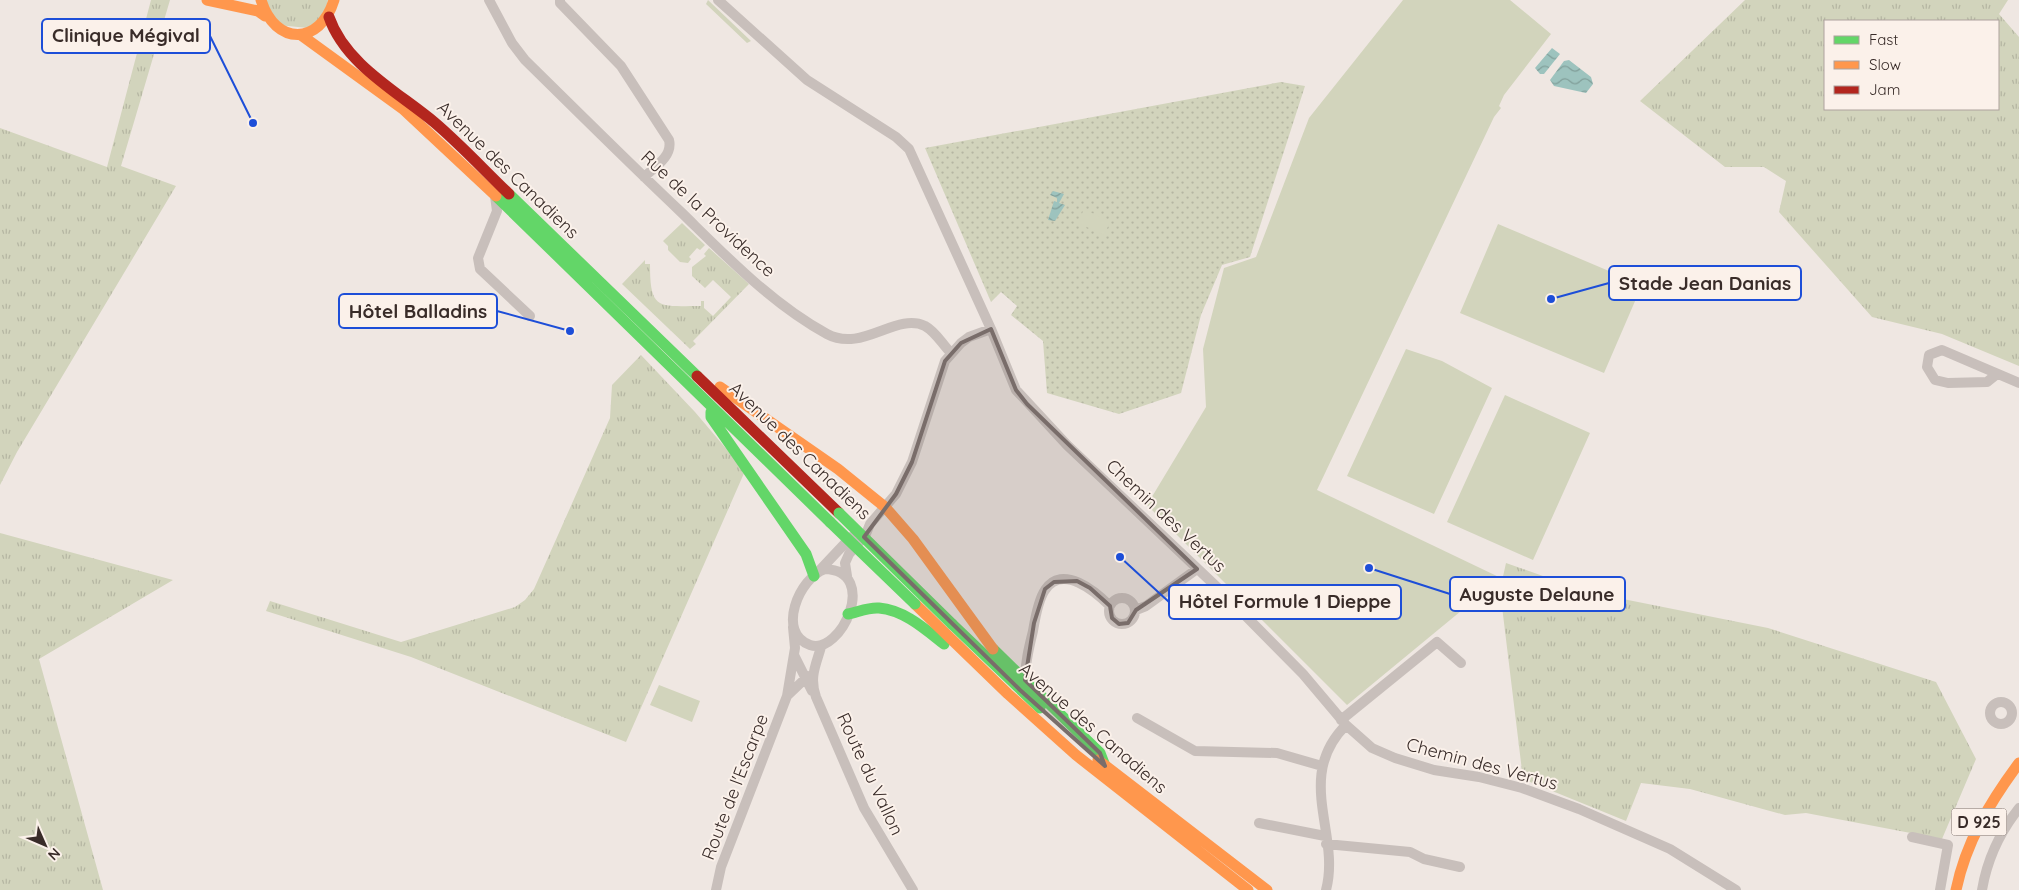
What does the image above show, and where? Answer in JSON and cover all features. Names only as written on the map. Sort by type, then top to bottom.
[{"type":"main road","points":[[207,0],[258,12],[265,16]]},
{"type":"main road","points":[[261,0],[265,16]]},
{"type":"main road","points":[[301,35],[317,29],[329,17],[334,0]]},
{"type":"main road","name":"Avenue des Canadiens","points":[[265,16],[270,23],[284,33],[301,35],[403,108],[1020,707],[1132,802],[1248,890]]},
{"type":"main road","name":"Avenue des Canadiens","points":[[329,17],[330,26],[340,42],[381,79],[435,123],[1020,690],[1105,766],[1267,890]]},
{"type":"main road","points":[[701,379],[720,387],[838,469],[885,508],[905,528],[991,647],[1100,753],[1105,766]]},
{"type":"main road","points":[[710,406],[711,416],[806,554],[816,573]]},
{"type":"main road","points":[[848,614],[878,608],[909,619],[929,632],[1020,707]]},
{"type":"main road","name":"D 925","points":[[1956,890],[1959,874],[1974,832],[1999,789],[2019,763]]},
{"type":"street","name":"Rue de la Providence","points":[[489,0],[512,43],[525,60],[644,177],[760,286],[827,334],[839,339],[853,340],[914,323],[930,330],[951,353]]},
{"type":"street","points":[[560,0],[560,3],[632,80],[668,140],[670,148],[667,155],[644,177]]},
{"type":"street","name":"Chemin des Vertus","points":[[718,0],[807,80],[896,137],[909,149],[991,328],[1016,390],[1067,445],[1197,568],[1303,674],[1344,723],[1372,748],[1395,758],[1434,770],[1479,777],[1522,788],[1579,809],[1670,850],[1736,890]]},
{"type":"street","points":[[495,196],[497,211],[490,224],[478,258],[480,269],[530,316]]},
{"type":"street","points":[[490,224],[501,217],[516,217]]},
{"type":"street","points":[[808,676],[821,646],[837,635],[848,614],[853,589],[847,576],[845,563],[866,534],[870,524],[896,494],[912,462],[941,372],[951,353],[969,337],[991,328]]},
{"type":"street","points":[[1997,374],[1987,382],[1948,383],[1935,380],[1927,367],[1929,356],[1942,350],[1997,374],[2019,384]]},
{"type":"street","points":[[821,646],[798,638],[793,627],[795,608],[799,597],[816,573],[860,527],[870,524]]},
{"type":"street","points":[[1136,610],[1146,606],[1197,568]]},
{"type":"street","points":[[816,573],[834,570],[847,576]]},
{"type":"street","points":[[1025,680],[1025,667],[1034,623],[1045,589],[1054,582],[1077,581],[1090,588],[1110,606],[1112,618],[1119,624],[1128,623],[1134,618],[1136,610],[1132,602],[1126,598],[1117,595],[1110,606]]},
{"type":"street","name":"Route de l'Escarpe","points":[[716,890],[721,867],[787,696],[794,654],[793,627]]},
{"type":"street","points":[[1326,890],[1330,875],[1320,786],[1322,766],[1335,736],[1344,723],[1437,642],[1461,663]]},
{"type":"street","name":"Route du Vallon","points":[[794,654],[808,676],[864,808],[913,890]]},
{"type":"street","name":"Route de l'Escarpe","points":[[787,696],[808,676]]},
{"type":"street","points":[[1137,718],[1195,751],[1277,753],[1322,766]]},
{"type":"street","points":[[1982,890],[1995,845],[2008,822],[2019,808]]},
{"type":"street","points":[[1259,823],[1326,840],[1410,852],[1424,859],[1460,866]]},
{"type":"street","points":[[1912,837],[1948,845],[1940,890]]},
{"type":"highlighted area","points":[[991,329],[1016,390],[1027,404],[1197,569],[1136,610],[1128,623],[1119,624],[1112,618],[1110,606],[1090,588],[1077,581],[1054,582],[1045,589],[1034,623],[1025,680],[1100,753],[1105,766],[1020,690],[864,537],[896,494],[912,462],[945,361],[961,343]]},
{"type":"green space","points":[[151,0],[170,0],[121,166],[176,186],[17,452],[0,485],[0,128],[107,167]]},
{"type":"green space","points":[[265,0],[328,0],[324,15],[308,28],[278,25]]},
{"type":"green space","points":[[708,0],[751,41],[747,43],[706,4]]},
{"type":"green space","points":[[1403,0],[1510,0],[1551,34],[1504,95],[1499,106],[1501,108],[1494,117],[1317,490],[1501,578],[1347,705],[1147,505],[1206,407],[1203,349],[1224,268],[1256,257],[1309,118]]},
{"type":"green space","points":[[1745,0],[2008,0],[1999,14],[2019,37],[2019,366],[1942,334],[1872,317],[1779,212],[1786,181],[1764,167],[1725,167],[1640,101]]},
{"type":"green space","points":[[1281,82],[1305,86],[1250,257],[1222,265],[1201,315],[1181,393],[1119,414],[1047,393],[1043,341],[1011,315],[1017,306],[1001,292],[991,302],[925,148]]},
{"type":"green space","points":[[1084,209],[1110,222],[1104,235],[1078,223]]},
{"type":"green space","points":[[682,223],[705,245],[700,250],[697,248],[689,257],[691,259],[688,263],[680,262],[668,250],[668,246],[663,241]]},
{"type":"green space","points":[[1498,224],[1642,285],[1604,373],[1460,313]]},
{"type":"green space","points":[[709,248],[749,284],[693,341],[696,344],[690,349],[622,284],[645,260],[645,264],[650,264],[652,290],[659,303],[675,306],[701,306],[701,301],[704,301],[704,308],[713,316],[731,297],[713,280],[705,288],[692,276],[692,267],[706,256],[704,254]]},
{"type":"green space","points":[[1406,349],[1442,361],[1492,388],[1434,514],[1347,476]]},
{"type":"green space","points":[[641,355],[695,412],[745,471],[626,742],[411,657],[266,611],[270,601],[401,642],[515,607],[525,600],[534,589],[610,418],[612,385]]},
{"type":"green space","points":[[1505,395],[1590,433],[1533,560],[1447,522]]},
{"type":"green space","points":[[0,533],[173,580],[39,659],[103,890],[0,890]]},
{"type":"green space","points":[[1506,563],[1588,592],[1768,628],[1936,682],[1976,759],[1942,839],[1806,813],[1785,815],[1690,789],[1641,783],[1626,821],[1523,779],[1500,590]]},
{"type":"green space","points":[[659,685],[700,701],[692,722],[650,705]]},
{"type":"water","points":[[1552,48],[1560,54],[1544,74],[1540,74],[1535,68]]},
{"type":"water","points":[[1569,60],[1591,77],[1593,84],[1586,93],[1554,86],[1550,80],[1564,61]]},
{"type":"water","points":[[1053,191],[1064,194],[1059,203],[1065,205],[1055,221],[1048,220],[1054,201],[1057,202],[1057,198],[1050,195]]},
{"type":"traffic: fast","points":[[509,194],[697,376]]},
{"type":"traffic: fast","points":[[496,196],[830,522]]},
{"type":"traffic: fast","points":[[711,412],[711,417],[806,554],[814,576]]},
{"type":"traffic: fast","points":[[839,513],[952,624]]},
{"type":"traffic: fast","points":[[830,522],[915,604]]},
{"type":"traffic: fast","points":[[848,614],[871,608],[897,612],[914,621],[944,644]]},
{"type":"traffic: fast","points":[[952,624],[1040,708]]},
{"type":"traffic: fast","points":[[993,649],[1100,753],[1105,766]]},
{"type":"traffic: slow","points":[[207,0],[258,11],[265,16]]},
{"type":"traffic: slow","points":[[261,0],[276,26],[287,32],[298,34],[308,32],[319,26],[334,0]]},
{"type":"traffic: slow","points":[[301,35],[403,109],[496,196]]},
{"type":"traffic: slow","points":[[720,387],[838,469],[885,507],[913,539],[993,649]]},
{"type":"traffic: slow","points":[[915,604],[1008,694],[1076,755],[1248,890]]},
{"type":"traffic: slow","points":[[1098,760],[1267,890]]},
{"type":"traffic: slow","points":[[1956,890],[1966,855],[1980,823],[2019,763]]},
{"type":"traffic: jam","points":[[329,17],[347,49],[360,63],[444,130],[509,194]]},
{"type":"traffic: jam","points":[[697,376],[839,513]]},
{"type":"place","name":"Clinique Mégival","points":[[253,123]]},
{"type":"place","name":"Stade Jean Danias","points":[[1551,299]]},
{"type":"place","name":"Hôtel Balladins","points":[[570,331]]},
{"type":"place","name":"Hôtel Formule 1 Dieppe","points":[[1120,557]]},
{"type":"place","name":"Auguste Delaune","points":[[1369,568]]}]
